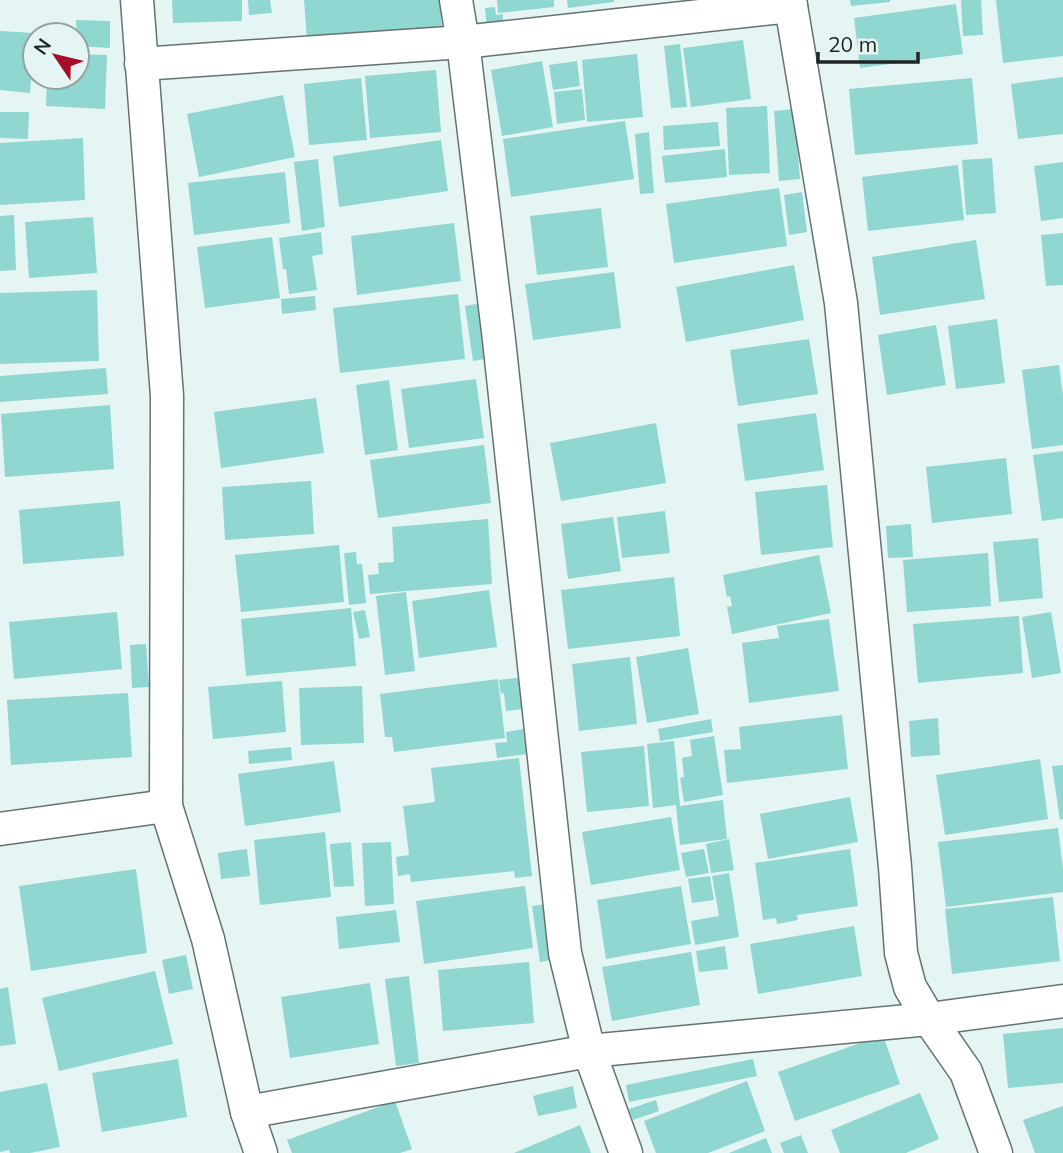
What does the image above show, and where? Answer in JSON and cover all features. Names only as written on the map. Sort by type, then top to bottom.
[{"type":"street","points":[[137,0],[167,396],[166,806],[208,939],[247,1112],[261,1153]]},
{"type":"street","points":[[456,0],[499,340],[565,953],[589,1051],[626,1153]]},
{"type":"street","points":[[141,65],[463,41],[791,3],[841,303],[901,953],[910,987],[966,1072],[996,1153]]},
{"type":"street","points":[[0,829],[166,806]]},
{"type":"street","points":[[247,1112],[589,1051],[929,1019],[1063,1001]]},
{"type":"building","points":[[172,0],[242,0],[242,21],[173,23]]},
{"type":"building","points":[[248,0],[270,0],[272,13],[249,15]]},
{"type":"building","points":[[304,0],[440,0],[442,30],[307,39]]},
{"type":"building","points":[[497,0],[554,0],[554,7],[498,13]]},
{"type":"building","points":[[567,0],[614,0],[614,2],[568,8]]},
{"type":"building","points":[[850,0],[890,0],[890,2],[851,6]]},
{"type":"building","points":[[961,0],[981,0],[983,35],[963,36]]},
{"type":"building","points":[[996,0],[1063,0],[1063,56],[1003,63]]},
{"type":"building","points":[[956,4],[963,54],[860,68],[854,18]]},
{"type":"building","points":[[495,7],[496,15],[503,14],[503,27],[487,29],[485,8]]},
{"type":"building","points":[[76,20],[110,21],[110,48],[91,47],[91,21]]},
{"type":"building","points":[[0,31],[21,32],[21,91],[30,93],[0,90]]},
{"type":"building","points":[[743,40],[751,99],[691,107],[683,48]]},
{"type":"building","points":[[680,44],[687,107],[671,108],[664,46]]},
{"type":"building","points":[[91,54],[107,55],[105,109],[46,106],[47,91],[91,91]]},
{"type":"building","points":[[637,54],[643,117],[587,122],[582,60]]},
{"type":"building","points":[[542,61],[553,127],[502,136],[491,70]]},
{"type":"building","points":[[577,61],[580,86],[553,90],[549,65]]},
{"type":"building","points":[[436,70],[441,132],[370,138],[365,76]]},
{"type":"building","points":[[1063,77],[1063,134],[1018,139],[1011,84]]},
{"type":"building","points":[[361,78],[367,140],[309,145],[304,84]]},
{"type":"building","points":[[972,78],[978,144],[855,155],[849,89]]},
{"type":"building","points":[[582,89],[585,120],[557,124],[554,92]]},
{"type":"building","points":[[283,95],[295,157],[199,177],[187,114]]},
{"type":"building","points":[[767,106],[770,173],[729,175],[726,108]]},
{"type":"building","points":[[794,109],[800,179],[779,181],[774,111]]},
{"type":"building","points":[[0,112],[29,112],[28,139],[0,138]]},
{"type":"building","points":[[625,121],[634,179],[511,197],[503,139]]},
{"type":"building","points":[[718,122],[720,146],[664,150],[663,126]]},
{"type":"building","points":[[649,132],[654,193],[640,194],[635,134]]},
{"type":"building","points":[[83,138],[85,200],[0,205],[0,143]]},
{"type":"building","points":[[441,140],[448,191],[339,207],[333,156]]},
{"type":"building","points":[[725,149],[727,177],[665,183],[662,156]]},
{"type":"building","points":[[992,158],[996,213],[966,215],[962,160]]},
{"type":"building","points":[[318,159],[325,227],[302,231],[294,162]]},
{"type":"building","points":[[1063,162],[1063,218],[1041,221],[1034,166]]},
{"type":"building","points":[[958,165],[964,220],[868,231],[862,177]]},
{"type":"building","points":[[285,172],[290,223],[194,235],[188,183]]},
{"type":"building","points":[[779,188],[787,246],[674,263],[666,204]]},
{"type":"building","points":[[802,192],[807,232],[789,235],[784,195]]},
{"type":"building","points":[[601,208],[608,267],[537,275],[530,216]]},
{"type":"building","points":[[14,215],[16,270],[0,271],[0,216]]},
{"type":"building","points":[[93,217],[97,273],[29,278],[25,222]]},
{"type":"building","points":[[454,223],[461,281],[357,295],[351,236]]},
{"type":"building","points":[[321,232],[323,254],[312,256],[317,290],[289,294],[279,238]]},
{"type":"building","points":[[1063,233],[1063,285],[1046,286],[1041,235]]},
{"type":"building","points":[[272,237],[280,298],[205,308],[197,247]]},
{"type":"building","points":[[976,240],[985,299],[880,315],[872,257]]},
{"type":"building","points":[[794,265],[804,320],[686,342],[676,287]]},
{"type":"building","points":[[614,272],[621,328],[533,340],[525,284]]},
{"type":"building","points":[[97,290],[99,361],[0,364],[0,293]]},
{"type":"building","points":[[458,294],[465,359],[340,373],[333,308]]},
{"type":"building","points":[[315,296],[316,310],[282,314],[281,299]]},
{"type":"building","points":[[488,302],[497,357],[473,361],[465,306]]},
{"type":"building","points":[[997,319],[1005,383],[956,389],[948,326]]},
{"type":"building","points":[[936,325],[946,385],[887,395],[878,335]]},
{"type":"building","points":[[809,339],[818,394],[738,406],[730,350]]},
{"type":"building","points":[[1059,365],[1063,396],[1063,445],[1032,449],[1022,370]]},
{"type":"building","points":[[106,368],[108,394],[0,402],[0,376]]},
{"type":"building","points":[[476,379],[484,438],[409,448],[401,389]]},
{"type":"building","points":[[389,380],[398,450],[365,455],[356,385]]},
{"type":"building","points":[[316,398],[324,453],[221,468],[214,412]]},
{"type":"building","points":[[110,405],[114,469],[5,477],[1,414]]},
{"type":"building","points":[[816,413],[824,470],[745,481],[737,424]]},
{"type":"building","points":[[656,423],[666,483],[561,501],[550,443]]},
{"type":"building","points":[[484,445],[491,503],[378,518],[370,460]]},
{"type":"building","points":[[1063,451],[1063,518],[1042,521],[1033,455]]},
{"type":"building","points":[[1006,458],[1012,514],[932,523],[926,467]]},
{"type":"building","points":[[311,481],[314,534],[225,540],[222,487]]},
{"type":"building","points":[[827,485],[833,547],[761,555],[755,492]]},
{"type":"building","points":[[120,501],[124,556],[23,564],[19,510]]},
{"type":"building","points":[[665,511],[670,553],[622,558],[617,517]]},
{"type":"building","points":[[613,517],[621,571],[568,579],[561,524]]},
{"type":"building","points":[[488,519],[492,584],[370,594],[368,575],[379,574],[378,563],[394,562],[392,527]]},
{"type":"building","points":[[911,524],[913,557],[888,558],[886,526]]},
{"type":"building","points":[[1038,538],[1043,598],[999,602],[993,542]]},
{"type":"building","points":[[339,545],[344,602],[241,612],[235,555]]},
{"type":"building","points":[[356,552],[357,564],[362,564],[366,603],[349,605],[344,553]]},
{"type":"building","points":[[988,553],[991,606],[907,612],[903,560]]},
{"type":"building","points":[[819,555],[831,613],[732,634],[727,607],[732,606],[730,596],[727,597],[723,575]]},
{"type":"building","points":[[674,577],[680,636],[568,649],[561,590]]},
{"type":"building","points":[[489,590],[497,647],[419,658],[412,601]]},
{"type":"building","points":[[406,592],[415,671],[385,675],[376,596]]},
{"type":"building","points":[[351,608],[356,666],[246,676],[241,619]]},
{"type":"building","points":[[365,610],[370,637],[359,639],[353,612]]},
{"type":"building","points":[[117,612],[122,669],[14,679],[9,622]]},
{"type":"building","points":[[1051,612],[1061,673],[1032,678],[1022,617]]},
{"type":"building","points":[[1019,616],[1023,673],[918,683],[913,624]]},
{"type":"building","points":[[829,619],[839,691],[749,703],[742,643],[779,638],[777,626]]},
{"type":"building","points":[[146,644],[149,687],[132,688],[130,645]]},
{"type":"building","points":[[688,648],[699,714],[647,723],[636,657]]},
{"type":"building","points":[[630,657],[637,724],[579,731],[572,664]]},
{"type":"building","points":[[528,677],[532,708],[506,711],[499,680]]},
{"type":"building","points":[[498,679],[505,738],[394,752],[392,737],[385,737],[380,694]]},
{"type":"building","points":[[282,681],[286,732],[213,739],[208,687]]},
{"type":"building","points":[[362,686],[364,743],[301,745],[299,688]]},
{"type":"building","points":[[128,693],[132,757],[11,765],[7,700]]},
{"type":"building","points":[[842,715],[848,769],[727,783],[724,750],[741,749],[739,727]]},
{"type":"building","points":[[938,718],[940,755],[911,757],[909,721]]},
{"type":"building","points":[[711,719],[713,732],[660,741],[658,729]]},
{"type":"building","points":[[523,729],[527,754],[497,758],[495,743],[507,742],[506,732]]},
{"type":"building","points":[[714,736],[723,795],[684,802],[680,778],[684,777],[682,758],[692,756],[690,740]]},
{"type":"building","points":[[674,741],[680,806],[723,800],[727,839],[680,845],[676,805],[653,808],[647,744]]},
{"type":"building","points":[[644,746],[649,806],[587,812],[581,752]]},
{"type":"building","points":[[291,747],[292,760],[249,764],[248,751]]},
{"type":"building","points":[[519,758],[532,876],[515,878],[514,871],[411,882],[410,874],[398,876],[396,857],[409,855],[403,806],[435,802],[431,768]]},
{"type":"building","points":[[1040,759],[1048,819],[945,835],[936,775]]},
{"type":"building","points":[[334,761],[341,812],[245,826],[238,774]]},
{"type":"building","points":[[1063,765],[1063,819],[1060,820],[1052,766]]},
{"type":"building","points":[[850,797],[858,842],[768,859],[760,814]]},
{"type":"building","points":[[671,817],[680,870],[591,885],[582,832]]},
{"type":"building","points":[[1058,828],[1063,892],[946,907],[938,842]]},
{"type":"building","points":[[325,832],[331,897],[260,905],[254,840]]},
{"type":"building","points":[[729,839],[734,870],[711,873],[706,844]]},
{"type":"building","points":[[351,842],[354,886],[334,887],[330,844]]},
{"type":"building","points":[[391,842],[394,904],[365,906],[362,843]]},
{"type":"building","points":[[247,849],[250,876],[221,879],[218,853]]},
{"type":"building","points":[[704,849],[709,873],[686,877],[681,853]]},
{"type":"building","points":[[850,849],[858,906],[797,915],[798,920],[777,924],[776,918],[763,920],[755,863]]},
{"type":"building","points":[[136,869],[147,953],[31,971],[19,886]]},
{"type":"building","points":[[729,873],[739,937],[695,945],[691,921],[719,916],[712,876]]},
{"type":"building","points":[[710,876],[714,900],[692,903],[688,879]]},
{"type":"building","points":[[525,886],[533,948],[424,964],[416,901]]},
{"type":"building","points":[[681,886],[691,944],[606,959],[597,900]]},
{"type":"building","points":[[1053,897],[1060,961],[952,974],[945,909]]},
{"type":"building","points":[[552,903],[559,958],[540,962],[532,906]]},
{"type":"building","points":[[396,910],[400,942],[339,949],[336,917]]},
{"type":"building","points":[[854,926],[862,976],[758,994],[750,944]]},
{"type":"building","points":[[725,946],[728,969],[699,972],[696,951]]},
{"type":"building","points":[[691,952],[700,1005],[612,1021],[602,967]]},
{"type":"building","points":[[186,955],[193,989],[169,994],[162,960]]},
{"type":"building","points":[[529,962],[534,1023],[443,1031],[438,970]]},
{"type":"building","points":[[155,971],[173,1044],[59,1071],[42,998]]},
{"type":"building","points":[[409,976],[419,1063],[396,1066],[385,979]]},
{"type":"building","points":[[370,983],[379,1044],[290,1058],[281,997]]},
{"type":"building","points":[[8,987],[16,1044],[0,1046],[0,989]]},
{"type":"building","points":[[1063,1028],[1063,1083],[1008,1088],[1003,1034]]},
{"type":"building","points":[[883,1035],[900,1084],[795,1121],[778,1072]]},
{"type":"building","points":[[178,1059],[187,1117],[102,1132],[92,1073]]},
{"type":"building","points":[[753,1059],[757,1076],[629,1102],[626,1085]]},
{"type":"building","points":[[747,1081],[765,1131],[708,1153],[656,1153],[644,1121]]},
{"type":"building","points":[[47,1083],[60,1147],[30,1153],[10,1153],[9,1150],[0,1152],[0,1092]]},
{"type":"building","points":[[573,1086],[577,1108],[538,1116],[533,1096]]},
{"type":"building","points":[[920,1093],[939,1139],[906,1153],[840,1153],[831,1130]]},
{"type":"building","points":[[656,1100],[659,1111],[633,1120],[629,1109]]},
{"type":"building","points":[[395,1101],[412,1149],[400,1153],[292,1153],[287,1140]]},
{"type":"building","points":[[1063,1106],[1063,1153],[1035,1153],[1023,1120]]},
{"type":"building","points":[[580,1125],[591,1153],[514,1153]]},
{"type":"building","points":[[801,1135],[808,1153],[784,1153],[780,1143]]},
{"type":"building","points":[[766,1138],[772,1153],[729,1153]]}]
